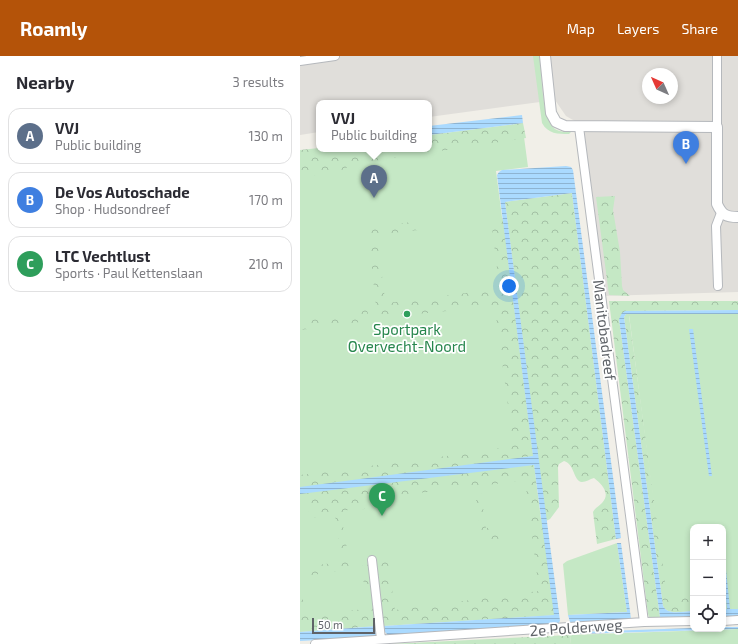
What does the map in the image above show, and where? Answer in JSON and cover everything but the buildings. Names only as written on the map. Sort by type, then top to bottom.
[{"type":"street","points":[[300,61],[335,56]]},
{"type":"street","points":[[545,56],[551,114],[556,122],[564,126],[717,127]]},
{"type":"street","points":[[717,56],[717,204],[721,213],[729,217],[738,217]]},
{"type":"street","name":"Manitobadreef","points":[[578,127],[644,622]]},
{"type":"street","points":[[718,286],[716,226],[721,213]]},
{"type":"street","points":[[372,560],[381,640]]},
{"type":"street","points":[[726,621],[738,620]]},
{"type":"street","name":"2e Polderweg","points":[[315,644],[644,622],[690,621]]},
{"type":"shaded area","points":[[300,56],[738,56],[738,292],[602,296],[580,124],[566,116],[555,100],[432,117],[432,100],[316,100],[316,132],[300,135]]},
{"type":"green space","points":[[533,56],[540,56],[543,95],[547,116],[555,129],[563,132],[571,132],[569,134],[550,131],[544,127],[542,123]]},
{"type":"green space","points":[[523,123],[526,138],[346,165],[347,169],[300,178],[300,150],[316,148],[316,152],[432,152],[432,135]]},
{"type":"green space","name":"Sportpark Overvecht-Noord","points":[[524,137],[528,167],[496,171],[533,456],[550,614],[300,631],[300,166],[408,152],[432,152],[432,149]]},
{"type":"green space","points":[[572,193],[616,539],[597,544],[593,512],[605,500],[606,493],[600,483],[594,478],[584,482],[579,481],[570,465],[564,461],[559,464],[558,467],[559,507],[550,519],[546,521],[559,615],[384,626],[377,562],[379,559],[388,561],[395,610],[539,591],[525,480],[480,486],[486,528],[497,527],[499,541],[482,543],[476,499],[471,499],[469,487],[368,499],[368,504],[364,509],[356,510],[355,508],[351,508],[341,514],[348,555],[351,561],[350,569],[300,577],[300,567],[342,562],[335,515],[310,518],[308,506],[300,507],[300,494],[534,465],[541,519],[546,520],[505,202]]},
{"type":"green space","points":[[615,196],[613,210],[620,252],[622,286],[623,290],[630,296],[609,295],[596,197]]},
{"type":"green space","points":[[503,219],[533,456],[300,487],[300,475],[477,452],[512,446],[512,436],[495,309],[493,307],[486,307],[379,318],[377,316],[369,240],[375,240],[378,245],[385,299],[387,303],[490,290],[498,288],[499,284],[491,220]]},
{"type":"green space","points":[[417,221],[420,224],[420,228],[418,230],[368,236],[367,229]]},
{"type":"green space","points":[[609,301],[738,301],[738,310],[626,311],[619,319],[660,617],[663,619],[650,619],[648,614]]},
{"type":"green space","points":[[366,305],[369,318],[368,321],[300,330],[300,321],[361,314]]},
{"type":"green space","points":[[626,314],[738,314],[738,316],[629,316],[667,596],[690,596],[690,611],[672,612],[665,609],[663,606],[624,317]]},
{"type":"green space","points":[[629,315],[738,316],[738,609],[726,609],[726,524],[690,524],[690,610],[668,611]]},
{"type":"green space","points":[[617,543],[627,612],[568,615],[563,564],[567,561]]},
{"type":"green space","points":[[371,564],[374,598],[366,598],[362,566]]},
{"type":"green space","points":[[300,582],[306,615],[376,608],[377,626],[300,632]]},
{"type":"green space","points":[[726,629],[738,629],[738,644],[571,644],[570,635],[690,631],[690,632],[726,632]]},
{"type":"green space","points":[[570,635],[571,644],[390,644]]},
{"type":"water","points":[[522,115],[523,123],[432,135],[432,126]]},
{"type":"water","points":[[566,166],[571,167],[573,170],[621,538],[616,539],[572,193],[505,202],[560,621],[557,625],[393,636],[388,635],[385,632],[384,626],[554,615],[534,465],[300,494],[300,487],[533,456],[497,175],[502,170]]},
{"type":"water","points":[[738,310],[738,314],[626,314],[624,317],[663,606],[668,611],[672,612],[690,611],[690,618],[663,619],[660,617],[619,319],[625,311]]},
{"type":"water","points":[[689,329],[693,329],[712,476],[709,476]]},
{"type":"water","points":[[617,543],[621,543],[631,619],[629,621],[570,622],[568,615],[627,612]]},
{"type":"water","points":[[726,570],[730,609],[738,609],[738,617],[726,617]]},
{"type":"water","points":[[377,626],[378,632],[373,637],[300,641],[300,632]]},
{"type":"water","points":[[726,627],[738,627],[738,629],[726,629]]},
{"type":"water","points":[[690,628],[690,630],[577,634],[577,632]]},
{"type":"place","name":"De Vos Autoschade","points":[[686,164]]},
{"type":"place","name":"VVJ","points":[[374,198]]},
{"type":"place","name":"Sportpark Overvecht-Noord","points":[[407,314]]},
{"type":"place","name":"LTC Vechtlust","points":[[382,516]]}]
